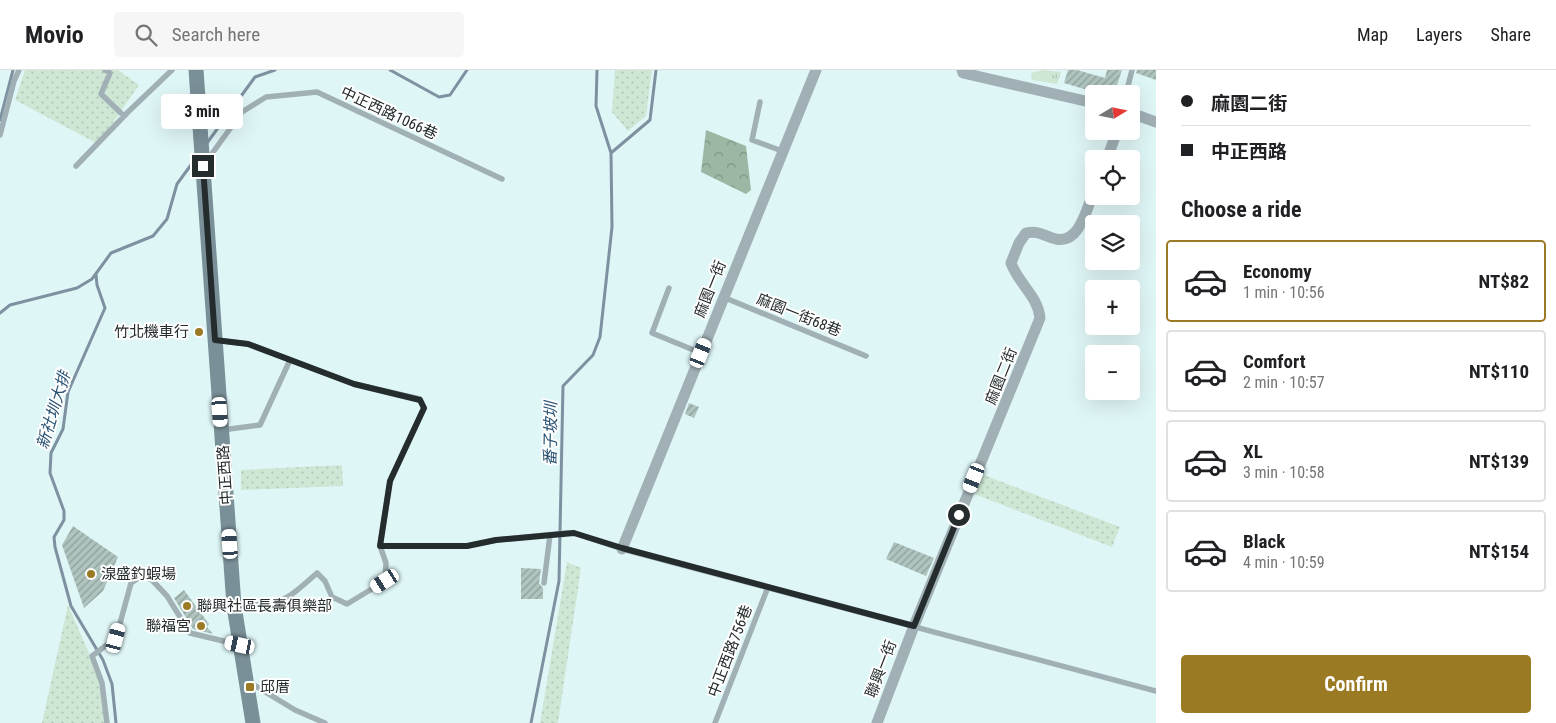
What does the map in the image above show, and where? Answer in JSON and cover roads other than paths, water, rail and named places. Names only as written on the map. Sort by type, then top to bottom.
[{"type":"main road","name":"中正西路","points":[[196,70],[234,606],[253,723]]},
{"type":"street","name":"麻園一街","points":[[622,548],[816,70]]},
{"type":"street","points":[[962,70],[963,73],[1085,101]]},
{"type":"street","points":[[1140,116],[1156,122]]},
{"type":"street","name":"麻園二街","points":[[914,626],[1040,318],[1039,308],[1015,275],[1011,264],[1019,243],[1026,233],[1036,230],[1057,240],[1067,238],[1076,233],[1088,205]]},
{"type":"street","name":"聯興一街","points":[[876,723],[914,626]]},
{"type":"lane","points":[[0,135],[14,81],[19,70]]},
{"type":"lane","points":[[106,70],[110,73],[101,94],[124,116]]},
{"type":"lane","points":[[76,166],[172,70]]},
{"type":"lane","points":[[1128,85],[1132,70]]},
{"type":"lane","name":"中正西路1066巷","points":[[203,166],[242,112],[266,97],[317,92],[502,179]]},
{"type":"lane","points":[[760,102],[752,140],[782,151]]},
{"type":"lane","points":[[669,288],[652,333],[701,353]]},
{"type":"lane","name":"麻園一街68巷","points":[[723,297],[866,356]]},
{"type":"lane","points":[[215,340],[248,344],[354,384],[420,400],[424,408],[390,481],[380,546],[386,563],[385,581],[347,604],[332,597],[325,581],[317,573],[286,600],[273,605],[234,606]]},
{"type":"lane","points":[[222,430],[260,426],[290,360]]},
{"type":"lane","points":[[380,546],[467,546],[496,540],[566,532],[574,533],[768,588],[1156,691]]},
{"type":"lane","points":[[544,583],[550,535]]},
{"type":"lane","points":[[107,723],[102,683],[92,656],[116,638],[131,583],[140,578],[151,579],[167,596],[190,633],[240,645]]},
{"type":"lane","name":"中正西路756巷","points":[[715,723],[768,588]]},
{"type":"lane","points":[[245,679],[295,710],[325,723]]},
{"type":"waterway","points":[[0,120],[13,70]]},
{"type":"waterway","points":[[207,143],[255,77],[275,70]]},
{"type":"waterway","points":[[390,70],[439,97],[450,95],[467,70]]},
{"type":"waterway","name":"番子坡圳","points":[[531,723],[559,581],[563,386],[593,355],[600,337],[612,227],[611,153],[596,106],[597,70]]},
{"type":"waterway","points":[[611,153],[650,120],[656,70]]},
{"type":"waterway","points":[[0,313],[10,305],[77,288],[92,279],[111,253],[153,236],[167,219],[177,184],[196,158]]},
{"type":"waterway","name":"新社圳大排","points":[[96,274],[97,285],[105,308],[68,392],[63,429],[51,453],[50,473],[64,511],[64,520],[54,537],[55,547],[71,606],[103,660],[112,684],[116,723]]},
{"type":"place","name":"竹北機車行","points":[[199,332]]},
{"type":"place","name":"湶盛釣蝦場","points":[[91,574]]},
{"type":"place","name":"聯興社區長壽俱樂部","points":[[187,606]]},
{"type":"place","name":"聯福宮","points":[[201,626]]},
{"type":"place","name":"邱厝","points":[[250,687]]}]
